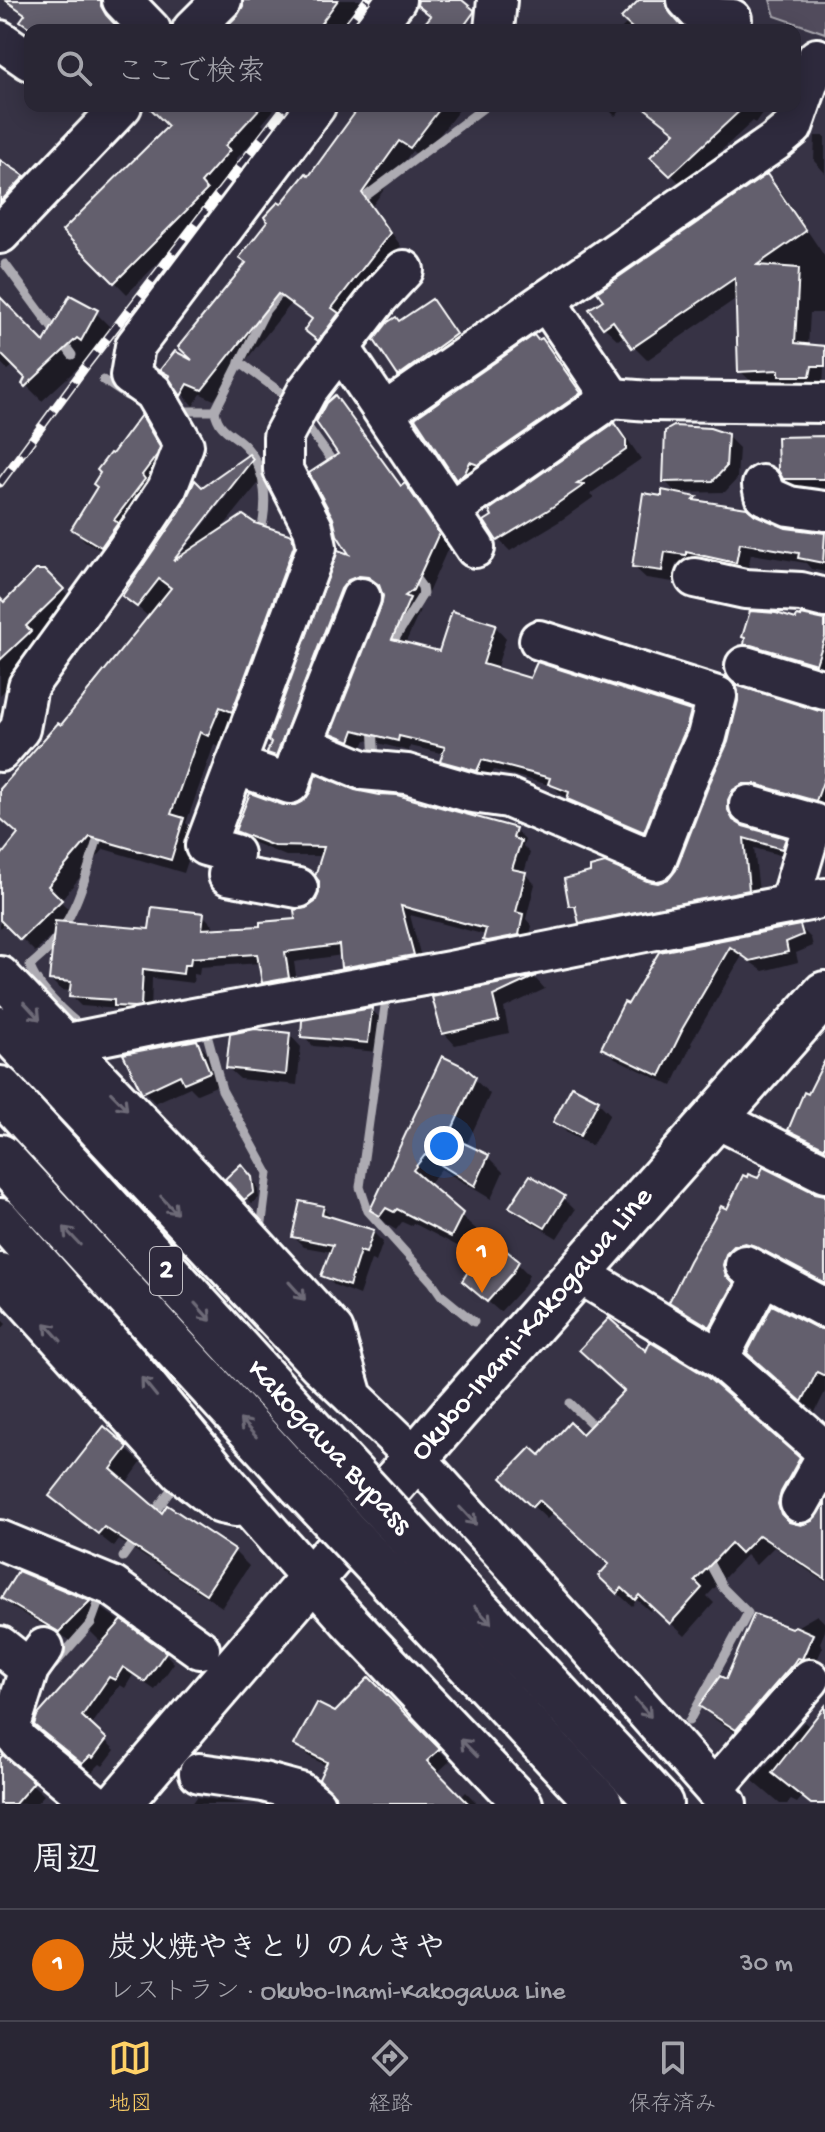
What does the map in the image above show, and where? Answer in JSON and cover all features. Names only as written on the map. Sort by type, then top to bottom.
[{"type":"main road","name":"Okubo-Inami-Kakogawa Line","points":[[120,1801],[416,1458],[825,994]]},
{"type":"main road","name":"Kakogawa Bypass","points":[[0,1089],[332,1453],[660,1804]]},
{"type":"main road","name":"Kakogawa Bypass","points":[[0,1157],[600,1804]]},
{"type":"street","points":[[122,0],[145,24]]},
{"type":"street","points":[[198,24],[222,0]]},
{"type":"street","points":[[378,24],[396,0]]},
{"type":"street","points":[[495,24],[497,0]]},
{"type":"street","points":[[687,0],[703,17],[735,16]]},
{"type":"street","points":[[0,40],[24,57]]},
{"type":"street","points":[[801,97],[812,56]]},
{"type":"street","points":[[0,234],[107,112]]},
{"type":"street","points":[[0,752],[20,729],[28,686],[167,489],[184,445],[153,392],[130,376],[135,346],[214,266],[312,112]]},
{"type":"street","points":[[385,412],[775,142],[793,127],[797,112]]},
{"type":"street","points":[[298,888],[228,875],[234,854],[205,846],[203,808],[235,765],[317,547],[313,528],[283,470],[283,436],[307,391],[379,297],[404,270]]},
{"type":"street","points":[[546,301],[612,398]]},
{"type":"street","points":[[340,347],[475,548]]},
{"type":"street","points":[[451,510],[612,398],[825,403]]},
{"type":"street","points":[[762,485],[764,495],[789,506],[825,511]]},
{"type":"street","points":[[695,578],[745,577],[825,598]]},
{"type":"street","points":[[235,765],[290,784],[303,745],[365,617]]},
{"type":"street","points":[[303,745],[363,770],[407,774],[472,793],[508,798],[656,861],[707,736],[717,696],[539,640]]},
{"type":"street","points":[[745,666],[825,690]]},
{"type":"street","points":[[51,1047],[807,901],[813,823],[749,805]]},
{"type":"street","points":[[0,976],[51,1047],[207,1192],[334,1331],[353,1397]]},
{"type":"street","points":[[0,1026],[319,1365],[416,1458],[721,1797],[810,1679]]},
{"type":"street","points":[[715,1118],[822,1164]]},
{"type":"street","points":[[0,1218],[358,1631],[523,1804]]},
{"type":"street","points":[[719,1358],[754,1270],[825,1308]]},
{"type":"street","points":[[0,1273],[180,1472],[221,1504],[254,1511]]},
{"type":"street","points":[[578,1273],[719,1358],[825,1451]]},
{"type":"street","points":[[800,1503],[825,1458]]},
{"type":"street","points":[[0,1540],[112,1586],[200,1649]]},
{"type":"street","points":[[0,1646],[36,1658],[10,1729],[20,1742],[120,1801]]},
{"type":"street","points":[[199,1773],[263,1782],[300,1792],[315,1804]]},
{"type":"shaded area","points":[[770,0],[825,0],[825,33],[801,24],[775,16]]},
{"type":"building","points":[[5,0],[101,0],[106,15],[114,24],[24,24],[20,21],[25,14]]},
{"type":"building","points":[[243,0],[338,0],[320,24],[229,24],[243,6]]},
{"type":"building","points":[[418,0],[462,0],[474,12],[465,24],[424,24],[431,16],[417,5]]},
{"type":"building","points":[[639,0],[666,0],[666,6],[680,24],[628,24],[621,18]]},
{"type":"building","points":[[154,112],[256,112],[225,146],[230,150],[201,183],[207,190],[114,283],[62,231],[168,126]]},
{"type":"building","points":[[356,112],[437,112],[410,148],[399,141],[362,193],[390,233],[332,308],[339,313],[318,341],[304,330],[312,319],[278,294],[202,390],[188,384],[181,396],[170,376],[160,370],[175,351],[192,360],[178,347],[246,263],[239,258],[267,222],[264,217],[278,202],[281,204],[306,173],[309,176]]},
{"type":"building","points":[[650,112],[739,112],[670,176],[650,157],[675,132]]},
{"type":"building","points":[[0,160],[25,176],[0,202]]},
{"type":"building","points":[[767,174],[806,231],[757,265],[799,268],[795,343],[825,346],[825,366],[812,366],[810,376],[779,376],[779,370],[738,372],[735,278],[632,348],[613,321],[603,328],[589,309],[603,300],[597,292]]},
{"type":"building","points":[[70,295],[98,310],[81,341],[77,338],[25,387],[22,384],[25,378],[0,353],[0,297],[44,342]]},
{"type":"building","points":[[432,299],[456,334],[398,376],[374,340],[388,322],[396,317],[399,321]]},
{"type":"building","points":[[534,335],[538,340],[542,338],[581,393],[478,465],[470,462],[465,473],[456,480],[415,418]]},
{"type":"building","points":[[335,395],[401,486],[405,483],[439,533],[413,590],[405,596],[410,598],[392,639],[439,651],[452,611],[496,624],[483,664],[530,678],[537,662],[691,711],[644,832],[567,799],[569,792],[548,784],[550,778],[482,760],[477,771],[440,761],[445,747],[399,736],[398,741],[354,730],[350,741],[331,733],[381,606],[383,596],[379,585],[368,577],[348,580],[341,589],[276,756],[267,753],[271,742],[268,741],[338,550],[349,554],[309,473],[338,454],[316,422],[326,403]]},
{"type":"building","points":[[141,415],[160,447],[142,475],[145,479],[114,520],[118,523],[101,547],[71,529],[97,487],[93,484],[100,473],[97,470]]},
{"type":"building","points":[[614,423],[626,440],[626,450],[577,484],[584,485],[497,541],[484,521],[492,516],[489,510]]},
{"type":"building","points":[[674,426],[710,428],[728,434],[726,467],[713,481],[663,482],[665,431]]},
{"type":"building","points":[[825,436],[825,479],[783,479],[778,470],[777,437]]},
{"type":"building","points":[[249,454],[253,459],[173,561],[243,515],[255,523],[292,535],[294,545],[232,712],[220,707],[208,736],[200,732],[171,814],[184,818],[171,860],[90,837],[48,886],[62,900],[20,940],[0,920],[0,857],[18,834],[0,818],[0,789],[58,723],[61,725],[171,588],[159,579],[137,607],[122,596],[180,511],[195,480],[202,487]]},
{"type":"building","points":[[662,490],[697,497],[694,500],[747,508],[755,515],[786,528],[825,533],[823,563],[798,558],[799,553],[740,543],[736,563],[686,552],[686,555],[665,552],[662,571],[632,567],[643,493],[662,496]]},
{"type":"building","points":[[36,570],[45,570],[64,589],[26,626],[31,631],[0,660],[0,598],[4,602]]},
{"type":"building","points":[[750,611],[776,613],[796,619],[801,615],[825,620],[825,637],[816,664],[744,645],[745,638],[742,637]]},
{"type":"building","points":[[736,685],[825,711],[825,776],[816,801],[755,784],[743,784],[733,790],[728,800],[728,810],[733,820],[743,826],[786,838],[782,849],[744,838],[749,890],[579,923],[575,906],[569,906],[564,879],[590,872],[590,867],[605,863],[658,883],[669,879],[676,870],[728,742],[738,701]]},
{"type":"building","points":[[316,774],[355,790],[397,795],[516,828],[513,838],[521,841],[512,869],[526,872],[516,912],[523,914],[519,935],[483,940],[486,929],[401,906],[414,955],[341,968],[339,945],[285,952],[289,978],[262,983],[257,954],[191,958],[190,965],[184,965],[183,974],[143,969],[141,1006],[134,1007],[114,1006],[114,1000],[69,997],[71,982],[49,980],[55,921],[149,929],[152,907],[204,913],[202,929],[260,926],[260,922],[295,919],[294,910],[306,908],[315,902],[319,893],[319,881],[315,876],[324,847],[274,846],[235,831],[250,793],[283,805],[295,805],[305,800]]},
{"type":"building","points":[[800,925],[803,935],[786,942],[788,952],[750,961],[730,947],[681,1031],[660,1076],[601,1048],[624,1002],[628,1004],[659,952]]},
{"type":"building","points":[[536,976],[493,996],[499,1021],[442,1034],[432,997]]},
{"type":"building","points":[[372,1008],[368,1043],[301,1037],[302,1020]]},
{"type":"building","points":[[255,1029],[290,1033],[286,1075],[226,1068],[230,1034]]},
{"type":"building","points":[[197,1040],[210,1072],[184,1083],[180,1075],[142,1093],[123,1054]]},
{"type":"building","points":[[442,1056],[463,1066],[476,1077],[449,1136],[489,1155],[475,1186],[425,1155],[413,1170],[463,1213],[451,1237],[397,1209],[394,1212],[386,1208],[380,1216],[370,1210]]},
{"type":"building","points":[[825,1060],[825,1148],[788,1130],[804,1092],[808,1094]]},
{"type":"building","points":[[572,1086],[599,1100],[580,1136],[553,1122]]},
{"type":"building","points":[[241,1164],[252,1177],[254,1192],[244,1200],[225,1179]]},
{"type":"building","points":[[763,1167],[825,1195],[825,1283],[755,1246],[745,1243],[734,1246],[726,1254],[723,1265],[726,1276],[734,1284],[710,1327],[669,1302],[721,1206],[727,1209],[743,1175],[758,1178]]},
{"type":"building","points":[[530,1175],[565,1196],[545,1228],[509,1207]]},
{"type":"building","points":[[300,1201],[324,1206],[322,1214],[374,1230],[366,1253],[360,1251],[349,1286],[321,1276],[333,1245],[292,1237]]},
{"type":"building","points":[[490,1237],[519,1261],[512,1274],[487,1302],[462,1281]]},
{"type":"building","points":[[772,1305],[825,1330],[825,1376],[817,1372],[802,1402],[747,1353]]},
{"type":"building","points":[[609,1318],[646,1351],[650,1342],[706,1376],[800,1458],[781,1492],[778,1504],[781,1514],[789,1522],[801,1525],[812,1521],[825,1503],[825,1579],[759,1535],[741,1553],[731,1543],[695,1581],[702,1588],[670,1624],[639,1595],[635,1600],[622,1588],[617,1594],[598,1576],[609,1564],[539,1500],[532,1507],[501,1478],[531,1447],[540,1455],[570,1422],[582,1434],[624,1391],[579,1350]]},
{"type":"building","points":[[104,1426],[128,1447],[111,1469],[162,1513],[167,1505],[235,1550],[206,1594],[104,1527],[98,1534],[49,1496]]},
{"type":"building","points":[[18,1571],[90,1601],[59,1632],[1,1598]]},
{"type":"building","points":[[754,1614],[813,1634],[802,1659],[797,1658],[736,1730],[699,1706],[720,1676],[726,1679]]},
{"type":"building","points":[[122,1620],[166,1652],[145,1682],[123,1667],[115,1680],[109,1677],[82,1716],[107,1739],[93,1758],[90,1756],[82,1764],[34,1725],[37,1716]]},
{"type":"building","points":[[369,1677],[440,1749],[427,1761],[469,1804],[336,1804],[335,1795],[319,1779],[327,1762],[294,1745],[317,1703],[335,1712]]},
{"type":"building","points":[[825,1706],[825,1804],[811,1804],[772,1773]]},
{"type":"building","points":[[3,1755],[34,1782],[15,1804],[0,1804],[0,1758]]},
{"type":"waterway","points":[[358,202],[478,112]]},
{"type":"waterway","points":[[5,264],[72,355]]},
{"type":"waterway","points":[[259,538],[265,503],[259,468],[247,448],[220,424],[215,411],[266,310],[286,286]]},
{"type":"waterway","points":[[239,362],[287,397]]},
{"type":"waterway","points":[[103,380],[127,396]]},
{"type":"waterway","points":[[182,411],[215,411]]},
{"type":"waterway","points":[[307,426],[338,469]]},
{"type":"waterway","points":[[389,648],[423,594],[422,587],[411,572]]},
{"type":"waterway","points":[[373,723],[375,764]]},
{"type":"waterway","points":[[83,1027],[45,991],[30,966],[48,949],[67,921],[101,828]]},
{"type":"waterway","points":[[386,999],[360,1187],[368,1211],[441,1295],[474,1322]]},
{"type":"waterway","points":[[200,1025],[206,1031],[222,1090],[268,1173],[261,1230]]},
{"type":"waterway","points":[[570,1403],[599,1431]]},
{"type":"waterway","points":[[151,1517],[170,1491]]},
{"type":"waterway","points":[[123,1557],[138,1536]]},
{"type":"waterway","points":[[689,1721],[748,1613],[723,1588],[706,1557]]},
{"type":"waterway","points":[[54,1665],[91,1623],[102,1593]]},
{"type":"railway","points":[[349,24],[367,0]]},
{"type":"railway","points":[[0,483],[281,112]]},
{"type":"place","name":"炭火焼やきとり のんきや","points":[[482,1293]]}]
